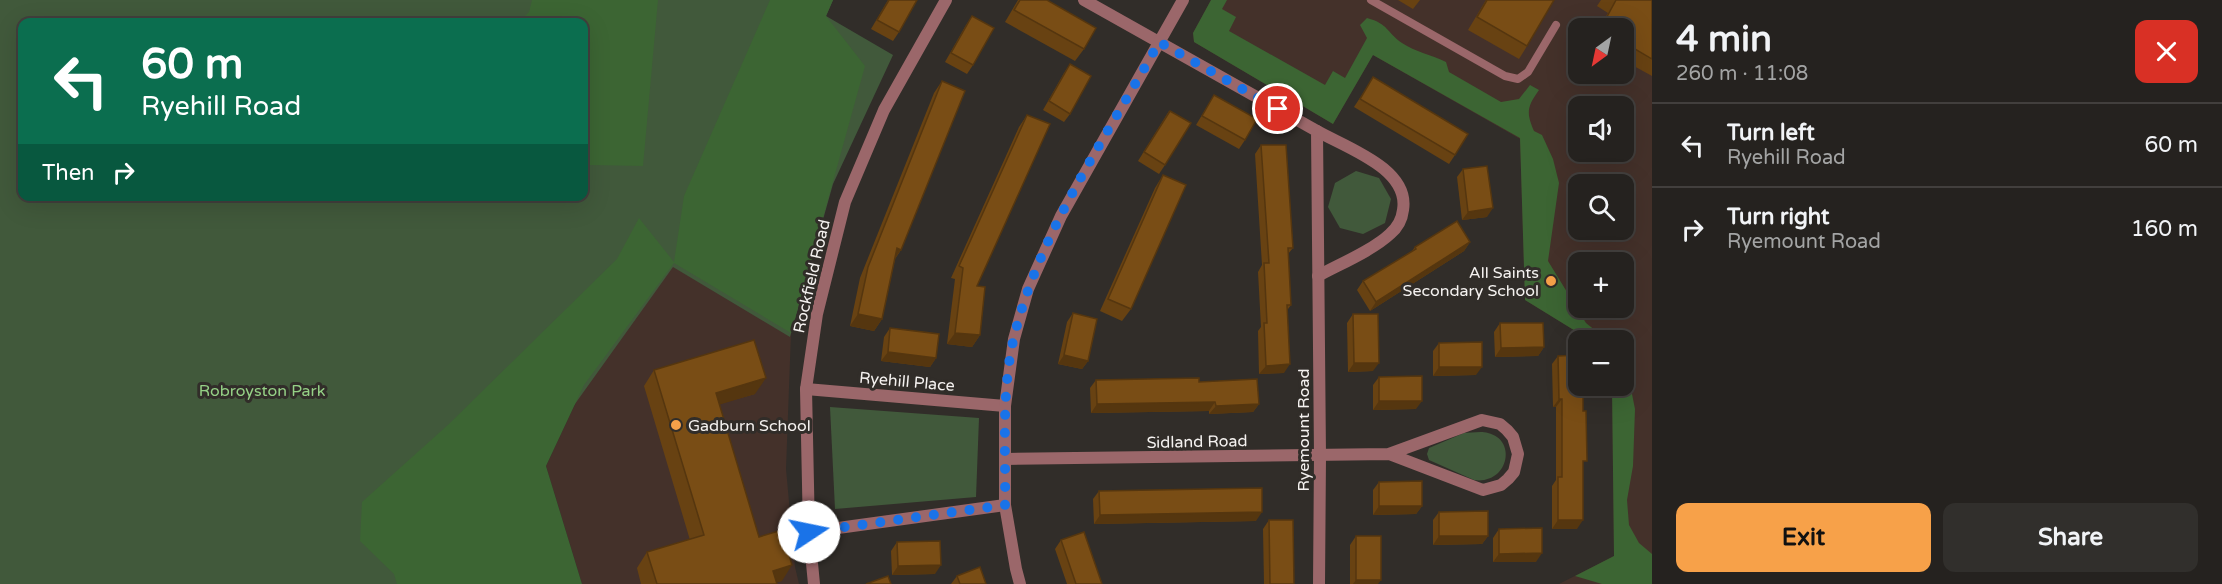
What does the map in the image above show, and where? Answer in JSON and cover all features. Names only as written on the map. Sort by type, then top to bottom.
[{"type":"street","name":"Rockfield Road","points":[[814,584],[809,532],[806,389],[817,314],[845,202],[884,110],[946,0]]},
{"type":"street","points":[[1084,0],[1384,168],[1392,175],[1403,193],[1404,203],[1399,224],[1393,232],[1318,276]]},
{"type":"street","points":[[1020,584],[1005,505],[1005,406],[1014,339],[1028,289],[1060,216],[1183,0]]},
{"type":"street","name":"Ryemount Road","points":[[1317,131],[1319,584]]},
{"type":"street","name":"Ryehill Place","points":[[806,389],[1005,406]]},
{"type":"street","name":"Sidland Road","points":[[1006,459],[1389,454],[1482,420],[1500,424],[1507,430],[1517,445],[1518,454],[1517,464],[1508,479],[1501,485],[1483,490],[1389,454]]},
{"type":"street","points":[[809,532],[1005,505]]},
{"type":"lane","points":[[1371,0],[1505,76],[1518,79],[1528,72],[1556,25]]},
{"type":"shaded area","name":"All Saints Secondary School","points":[[1211,0],[1652,0],[1652,584],[1559,584],[1614,556],[1612,396],[1634,396],[1634,330],[1574,330],[1525,300],[1520,139],[1373,55],[1333,124],[1194,42],[1193,33]]},
{"type":"shaded area","name":"Gadburn School","points":[[674,263],[791,333],[786,469],[795,567],[799,584],[582,584],[546,466],[584,385]]},
{"type":"green space","name":"Robroyston Park","points":[[0,0],[833,0],[826,16],[893,55],[833,184],[790,337],[673,267],[446,584],[0,584]]},
{"type":"green space","points":[[532,0],[658,0],[643,166],[588,166],[588,18],[523,18],[529,12]]},
{"type":"green space","points":[[770,0],[833,0],[826,16],[865,66],[791,333],[674,263],[584,385],[546,466],[582,584],[397,584],[394,574],[360,541],[362,502],[449,424],[617,259],[639,218],[674,262],[684,196]]},
{"type":"green space","points":[[1211,0],[1227,0],[1222,9],[1236,17],[1229,31],[1325,85],[1333,71],[1345,78],[1367,38],[1360,25],[1367,18],[1384,26],[1407,46],[1446,62],[1449,72],[1501,102],[1519,99],[1530,85],[1539,90],[1530,105],[1530,119],[1534,131],[1542,135],[1553,159],[1559,183],[1548,261],[1568,294],[1568,318],[1583,318],[1595,330],[1574,330],[1525,300],[1520,138],[1373,55],[1333,124],[1194,42],[1193,33]]},
{"type":"green space","points":[[1356,171],[1379,178],[1391,199],[1385,223],[1363,234],[1340,228],[1328,207],[1335,183]]},
{"type":"green space","points":[[1612,396],[1632,396],[1635,409],[1633,466],[1627,500],[1629,525],[1639,543],[1652,554],[1652,584],[1602,584],[1575,576],[1614,556]]},
{"type":"green space","points":[[830,407],[979,418],[976,497],[835,509]]},
{"type":"green space","points":[[1464,433],[1488,433],[1497,437],[1503,444],[1506,452],[1505,461],[1495,476],[1486,480],[1474,480],[1429,460],[1427,454],[1429,448]]},
{"type":"building","points":[[889,0],[917,0],[899,32],[877,20]]},
{"type":"building","points":[[1020,0],[1047,0],[1096,28],[1084,49],[1014,10]]},
{"type":"building","points":[[1487,0],[1554,0],[1527,46],[1477,17]]},
{"type":"building","points":[[1616,0],[1652,0],[1652,59],[1634,48],[1634,18],[1606,18]]},
{"type":"building","points":[[972,16],[994,28],[973,65],[951,53]]},
{"type":"building","points":[[1070,64],[1091,76],[1070,114],[1049,101]]},
{"type":"building","points":[[1373,77],[1468,134],[1455,155],[1360,99]]},
{"type":"building","points":[[942,81],[965,91],[901,250],[897,248],[882,319],[858,314],[868,267]]},
{"type":"building","points":[[1214,95],[1257,119],[1245,140],[1202,116]]},
{"type":"building","points":[[1170,111],[1191,123],[1165,165],[1144,152]]},
{"type":"building","points":[[1027,115],[1050,124],[977,286],[985,287],[980,335],[955,333],[963,268],[959,266]]},
{"type":"building","points":[[1261,145],[1286,145],[1293,248],[1288,248],[1291,305],[1287,305],[1290,364],[1266,366],[1264,323],[1267,323],[1264,263],[1269,263]]},
{"type":"building","points":[[1487,166],[1493,208],[1468,212],[1463,169]]},
{"type":"building","points":[[1163,175],[1186,185],[1131,309],[1108,299]]},
{"type":"building","points":[[1457,221],[1470,242],[1376,302],[1363,281]]},
{"type":"building","points":[[1073,313],[1097,319],[1088,361],[1064,355]]},
{"type":"building","points":[[1353,314],[1378,314],[1379,363],[1354,363]]},
{"type":"building","points":[[1500,323],[1543,323],[1544,347],[1501,348]]},
{"type":"building","points":[[890,328],[939,334],[936,358],[888,352]]},
{"type":"building","points":[[754,340],[766,378],[716,393],[759,537],[782,530],[792,565],[773,571],[777,584],[657,584],[647,552],[704,535],[654,370]]},
{"type":"building","points":[[1482,342],[1482,367],[1439,367],[1439,343]]},
{"type":"building","points":[[1558,356],[1568,356],[1568,396],[1583,396],[1583,411],[1586,411],[1587,461],[1583,461],[1583,520],[1558,520],[1558,477],[1562,477],[1562,399],[1559,399]]},
{"type":"building","points":[[1422,376],[1422,401],[1379,401],[1379,377]]},
{"type":"building","points":[[1199,378],[1199,382],[1257,379],[1259,404],[1216,406],[1215,402],[1097,404],[1096,380]]},
{"type":"building","points":[[1422,481],[1422,506],[1379,506],[1379,482]]},
{"type":"building","points":[[1262,488],[1262,512],[1100,515],[1099,491]]},
{"type":"building","points":[[1488,511],[1488,536],[1439,536],[1439,512]]},
{"type":"building","points":[[1269,520],[1293,520],[1294,584],[1270,584]]},
{"type":"building","points":[[1542,528],[1542,553],[1499,554],[1499,529]]},
{"type":"building","points":[[1084,532],[1102,584],[1076,584],[1061,540]]},
{"type":"building","points":[[1356,536],[1381,536],[1381,580],[1356,580]]},
{"type":"building","points":[[940,541],[941,565],[898,566],[897,542]]},
{"type":"building","points":[[980,567],[986,584],[960,584],[957,576]]},
{"type":"building","points":[[888,576],[891,584],[866,584]]},
{"type":"place","name":"All Saints Secondary School","points":[[1551,281]]},
{"type":"place","name":"Gadburn School","points":[[676,425]]},
{"type":"route","points":[[809,532],[1005,505],[1005,406],[1014,339],[1028,289],[1060,216],[1159,42],[1278,109]]}]
